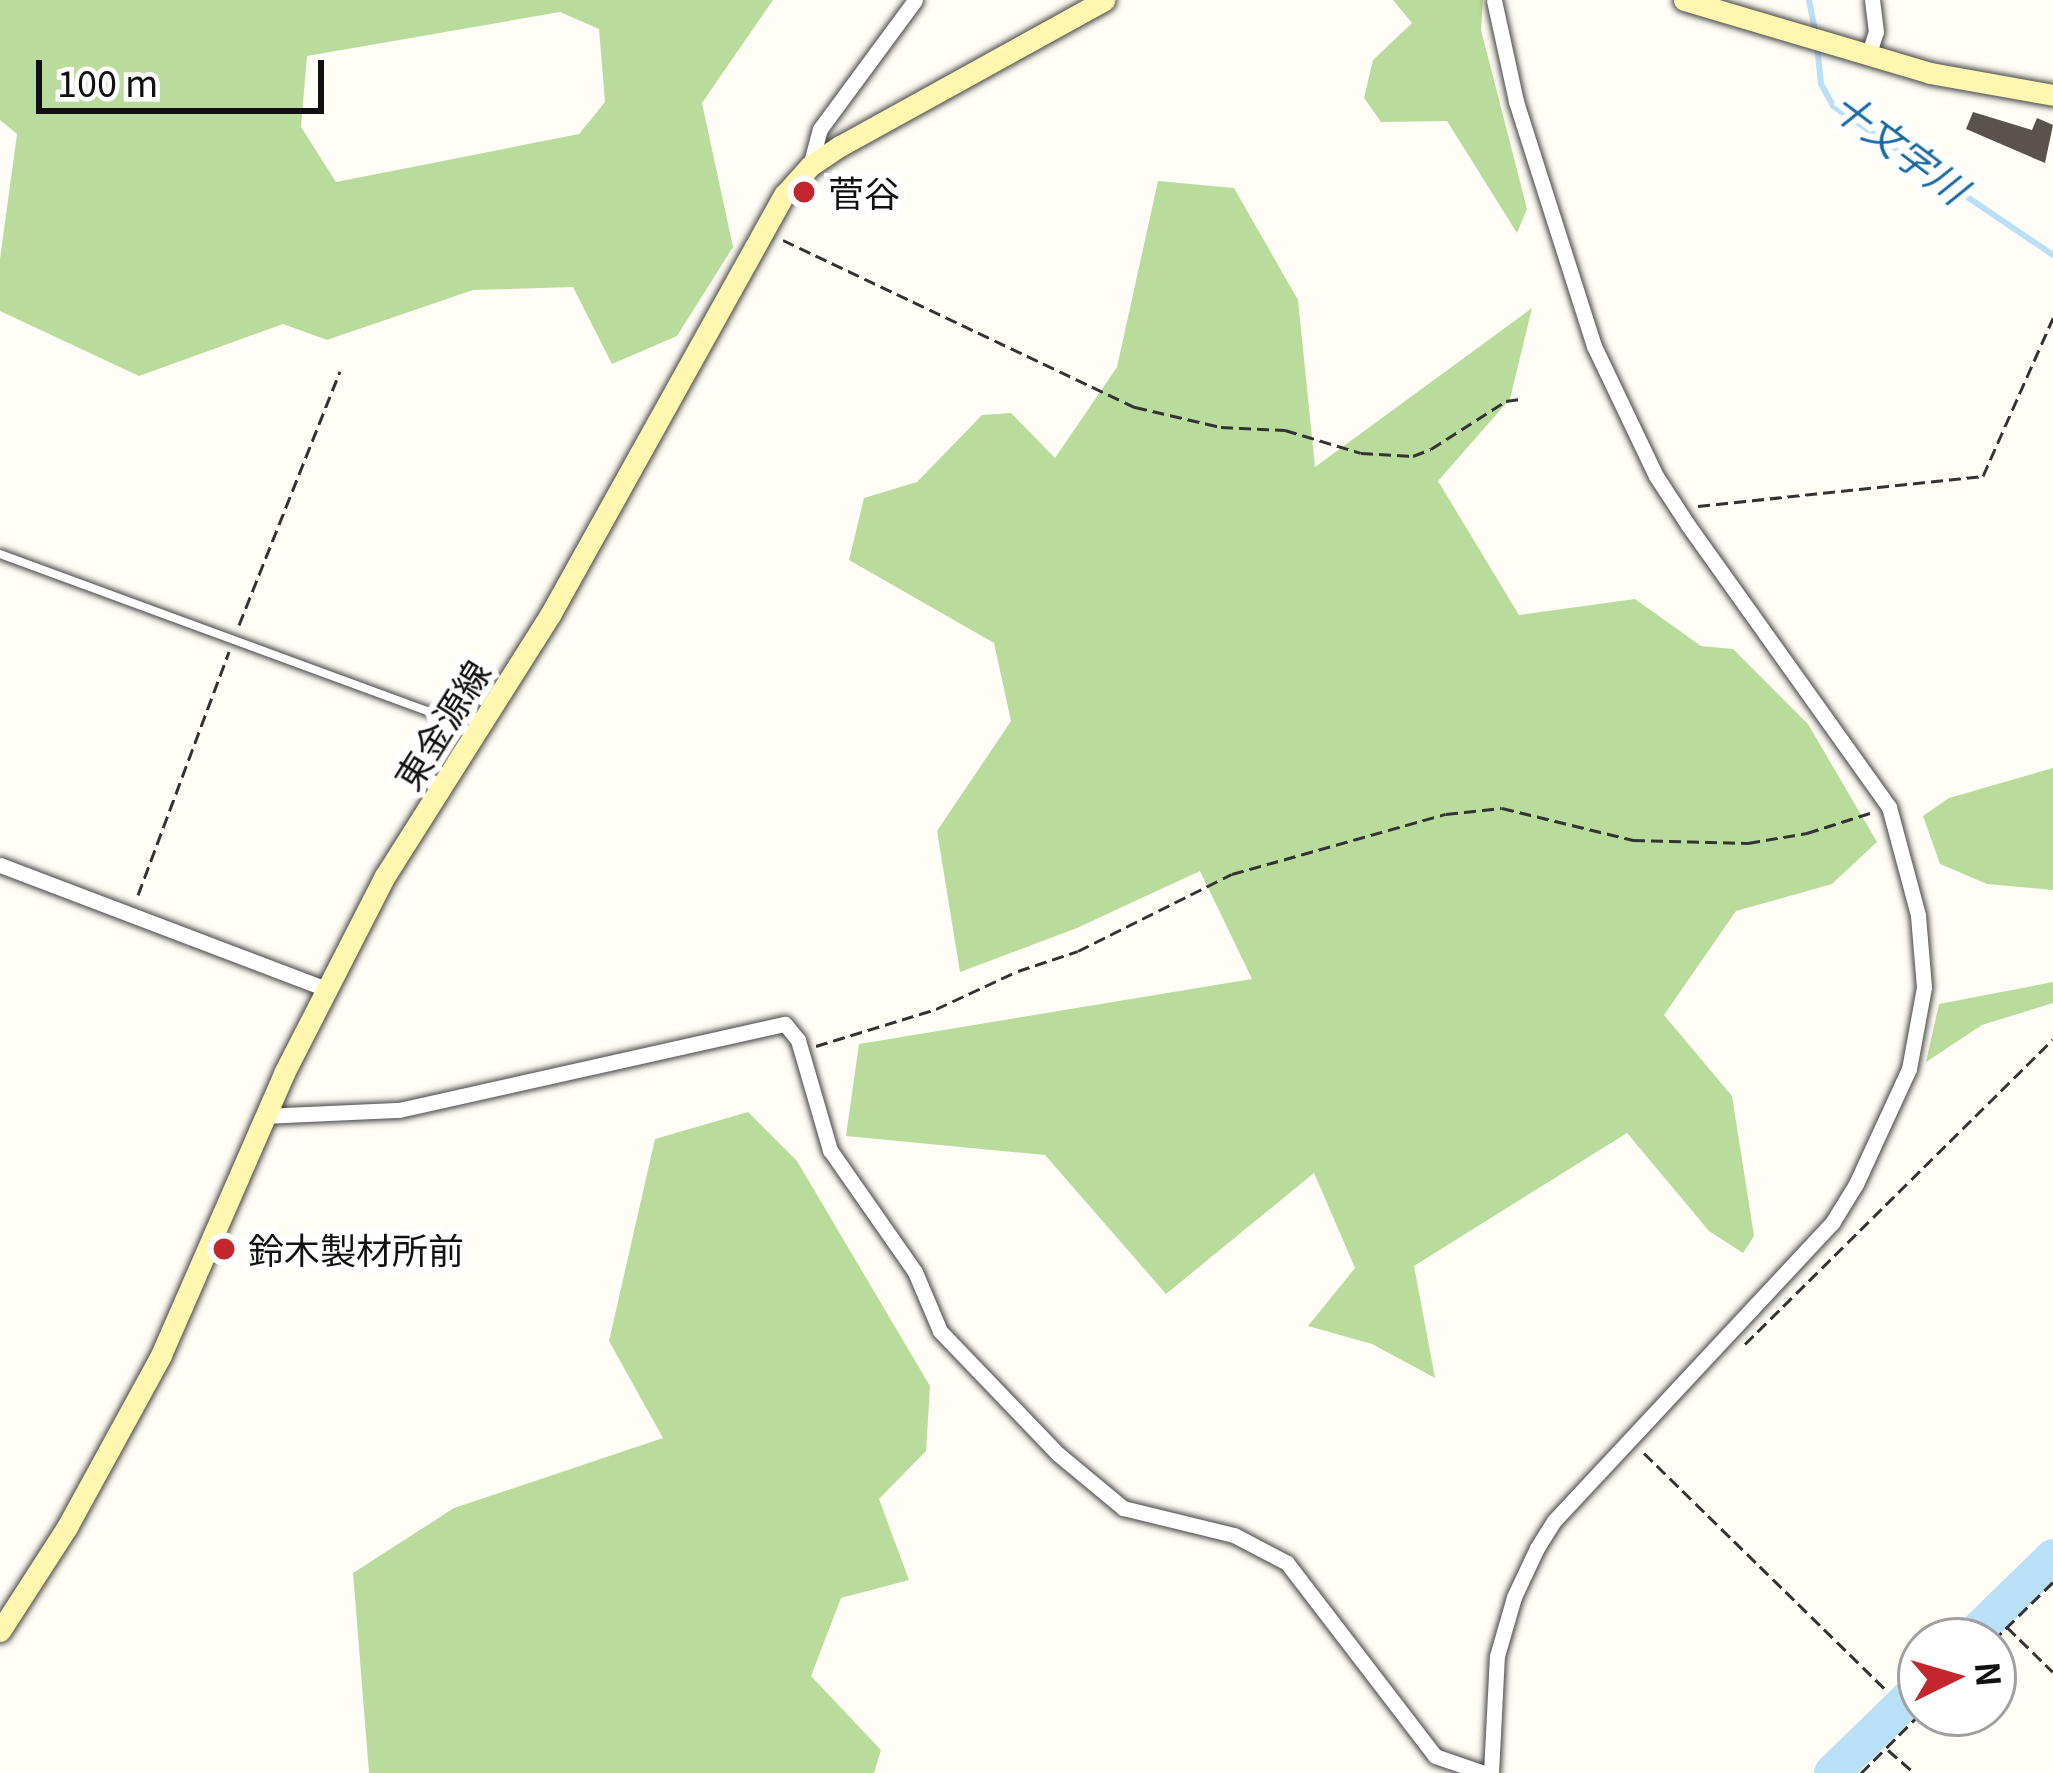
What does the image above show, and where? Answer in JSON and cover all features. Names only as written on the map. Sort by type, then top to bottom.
[{"type":"main road","name":"東金源線","points":[[0,1631],[67,1527],[161,1355],[265,1117],[386,876],[550,615],[784,196],[810,166],[1104,0]]},
{"type":"main road","points":[[1684,0],[1868,56],[2053,95]]},
{"type":"street","points":[[810,166],[820,129],[915,0]]},
{"type":"street","points":[[265,1117],[399,1110],[784,1024],[801,1050],[830,1150],[915,1272],[940,1331],[1058,1454],[1124,1508],[1234,1535],[1287,1563],[1435,1756],[1488,1773],[1497,1656],[1507,1616],[1537,1548],[1554,1521],[1832,1223],[1856,1184],[1909,1069],[1924,987],[1918,915],[1889,807],[1677,508],[1594,346],[1522,121],[1494,0]]},
{"type":"street","points":[[1868,56],[1876,32],[1871,0]]},
{"type":"street","points":[[0,865],[327,989]]},
{"type":"lane","points":[[0,554],[451,720],[484,716]]},
{"type":"path","points":[[765,231],[1135,407],[1221,427],[1286,430],[1361,453],[1413,456],[1506,401],[1520,398]]},
{"type":"path","points":[[1677,508],[1983,476],[1990,471],[2053,318]]},
{"type":"path","points":[[801,1050],[936,1009],[1018,971],[1078,951],[1232,874],[1446,814],[1502,808],[1633,840],[1748,843],[1807,833],[1889,807]]},
{"type":"path","points":[[1740,1348],[2053,1039]]},
{"type":"path","points":[[1640,1448],[1887,1691]]},
{"type":"path","points":[[2017,1617],[2053,1582]]},
{"type":"path","points":[[2017,1637],[2053,1672]]},
{"type":"path","points":[[1861,1773],[1897,1737]]},
{"type":"path","points":[[1886,1748],[1914,1773]]},
{"type":"green space","points":[[0,0],[773,0],[702,103],[733,247],[677,336],[612,364],[573,287],[473,290],[327,340],[283,324],[139,376],[0,311],[0,259],[17,134],[0,120]],"holes":[[[560,12],[599,29],[605,102],[579,134],[336,182],[301,127],[307,56]]]},
{"type":"green space","points":[[1393,0],[1483,0],[1481,30],[1527,209],[1517,233],[1447,121],[1381,122],[1364,98],[1373,60],[1412,23]]},
{"type":"green space","points":[[1158,181],[1234,188],[1298,300],[1315,467],[1532,308],[1510,399],[1438,481],[1519,615],[1635,599],[1701,646],[1733,649],[1808,724],[1877,842],[1832,884],[1736,911],[1664,1015],[1732,1096],[1754,1236],[1743,1253],[1709,1231],[1627,1133],[1414,1266],[1435,1378],[1372,1344],[1308,1326],[1355,1268],[1314,1173],[1166,1294],[1045,1155],[846,1136],[859,1044],[1252,979],[1200,871],[1077,928],[960,972],[937,831],[1011,721],[994,643],[849,560],[864,498],[917,482],[982,415],[1011,413],[1055,458],[1117,367]]},
{"type":"green space","points":[[2053,768],[2053,890],[1987,884],[1940,864],[1923,816],[1949,798]]},
{"type":"green space","points":[[2053,982],[2053,1003],[1982,1025],[1926,1062],[1939,1004]]},
{"type":"green space","points":[[748,1112],[797,1161],[930,1386],[926,1451],[879,1499],[909,1580],[841,1598],[811,1676],[881,1750],[874,1773],[369,1773],[353,1573],[454,1508],[663,1438],[609,1341],[655,1139]]},
{"type":"building","points":[[1973,112],[2032,130],[2037,118],[2053,125],[2045,163],[1966,129]]},
{"type":"waterway","name":"十文字川","points":[[1809,0],[1815,31]]},
{"type":"waterway","name":"十文字川","points":[[1817,44],[1821,84],[1833,106],[2053,255]]},
{"type":"waterway","points":[[1992,1617],[2053,1557]]},
{"type":"waterway","points":[[1832,1773],[1897,1709]]},
{"type":"place","name":"菅谷","points":[[804,192]]},
{"type":"place","name":"鈴木製材所前","points":[[224,1249]]}]
